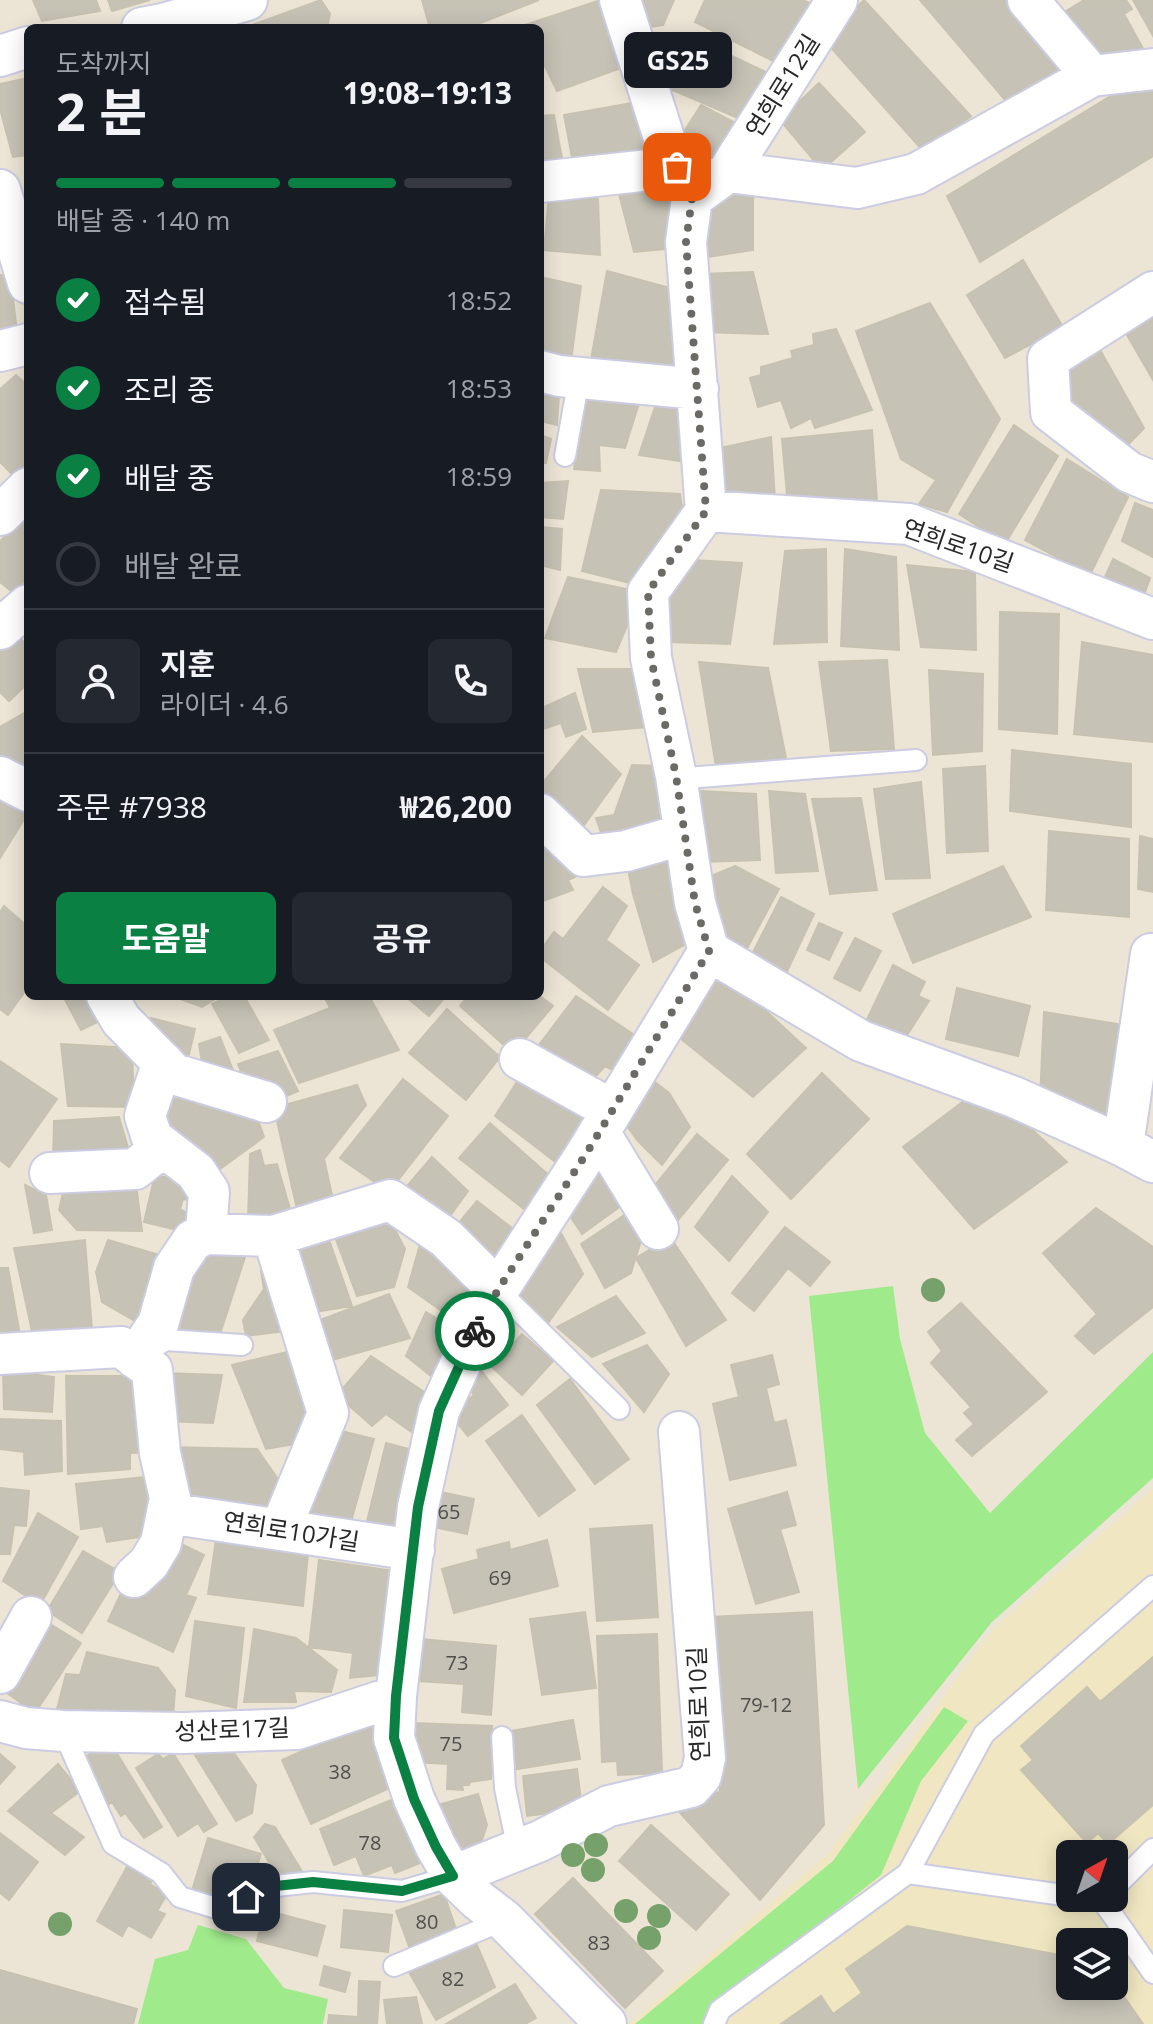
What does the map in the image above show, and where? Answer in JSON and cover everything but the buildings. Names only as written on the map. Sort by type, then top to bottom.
[{"type":"street","points":[[157,24],[247,0]]},
{"type":"street","points":[[620,0],[666,144],[684,182],[706,511],[648,592],[651,658],[676,776],[695,903],[709,951],[861,1041],[1014,1097],[1138,1154],[1153,955]]},
{"type":"street","name":"연희로12길","points":[[728,172],[837,0]]},
{"type":"street","points":[[1028,0],[1092,76]]},
{"type":"street","points":[[0,56],[24,48]]},
{"type":"street","points":[[544,182],[684,182],[728,172],[857,188],[916,174],[1092,76],[1153,69]]},
{"type":"street","points":[[0,190],[24,270]]},
{"type":"street","points":[[1153,292],[1048,359],[1051,412],[1129,472],[1153,482]]},
{"type":"street","points":[[0,351],[24,345]]},
{"type":"street","points":[[544,372],[698,389]]},
{"type":"street","points":[[0,515],[24,492]]},
{"type":"street","name":"연희로10길","points":[[706,511],[909,524],[1153,619]]},
{"type":"street","points":[[0,629],[24,608]]},
{"type":"street","points":[[0,777],[24,789]]},
{"type":"street","points":[[544,818],[584,856],[626,851],[684,834]]},
{"type":"street","points":[[606,2024],[504,1920],[453,1876],[414,1799],[394,1738],[396,1696],[418,1507],[439,1411],[478,1325],[498,1290],[709,951]]},
{"type":"street","points":[[109,1000],[121,1020],[174,1074],[266,1102]]},
{"type":"street","points":[[520,1059],[605,1121],[658,1229]]},
{"type":"street","points":[[163,1062],[145,1116],[152,1138],[196,1172],[209,1192],[206,1234]]},
{"type":"street","points":[[50,1173],[135,1169],[163,1147]]},
{"type":"street","points":[[135,1358],[158,1324],[174,1268],[193,1240],[206,1234],[273,1236],[390,1200],[446,1238],[498,1290]]},
{"type":"street","points":[[273,1236],[328,1413],[280,1530]]},
{"type":"street","points":[[0,1354],[121,1347],[152,1370],[160,1453],[170,1498],[161,1543],[141,1570]]},
{"type":"street","name":"연희로10길","points":[[453,1876],[518,1850],[609,1806],[691,1787],[701,1776],[705,1758],[679,1432]]},
{"type":"street","name":"연희로10가길","points":[[167,1513],[414,1550]]},
{"type":"street","points":[[0,1673],[31,1617]]},
{"type":"street","name":"성산로17길","points":[[0,1721],[26,1728],[63,1731],[183,1733],[297,1729],[396,1696]]},
{"type":"lane","points":[[565,456],[579,378]]},
{"type":"lane","points":[[676,776],[687,778],[916,760]]},
{"type":"lane","points":[[498,1290],[619,1409]]},
{"type":"lane","points":[[135,1358],[166,1340],[242,1345]]},
{"type":"lane","points":[[714,2024],[720,2010],[908,1873],[984,1734],[1153,1586]]},
{"type":"lane","points":[[63,1731],[113,1844],[161,1873],[180,1897],[216,1908],[276,1886],[313,1882],[402,1891],[453,1876]]},
{"type":"lane","points":[[502,1737],[505,1788],[518,1850]]},
{"type":"lane","points":[[1128,1872],[1153,1849]]},
{"type":"lane","points":[[908,1873],[1056,1894]]},
{"type":"lane","points":[[1112,1912],[1153,1973]]},
{"type":"lane","points":[[394,1966],[504,1920]]},
{"type":"shaded area","points":[[1153,1489],[1153,2024],[629,2024],[829,1853],[995,1627]]},
{"type":"green space","points":[[893,1286],[900,1339],[925,1433],[990,1513],[1153,1352],[1153,1478],[992,1622],[858,1789],[809,1296]]},
{"type":"green space","points":[[944,1707],[968,1721],[921,1781],[881,1875],[717,2006],[703,2024],[635,2024],[833,1861]]},
{"type":"green space","points":[[198,1925],[246,1939],[284,1988],[328,1999],[323,2024],[138,2024],[155,1959],[188,1950]]},
{"type":"way so far","points":[[475,1331],[709,951],[695,903],[676,776],[651,658],[648,592],[706,511],[686,242],[692,198],[677,167]]},
{"type":"place","name":"GS25","points":[[677,167]]},
{"type":"route","points":[[246,1897],[276,1886],[313,1882],[402,1891],[453,1876],[414,1799],[394,1738],[418,1507],[439,1411],[475,1331]]}]
